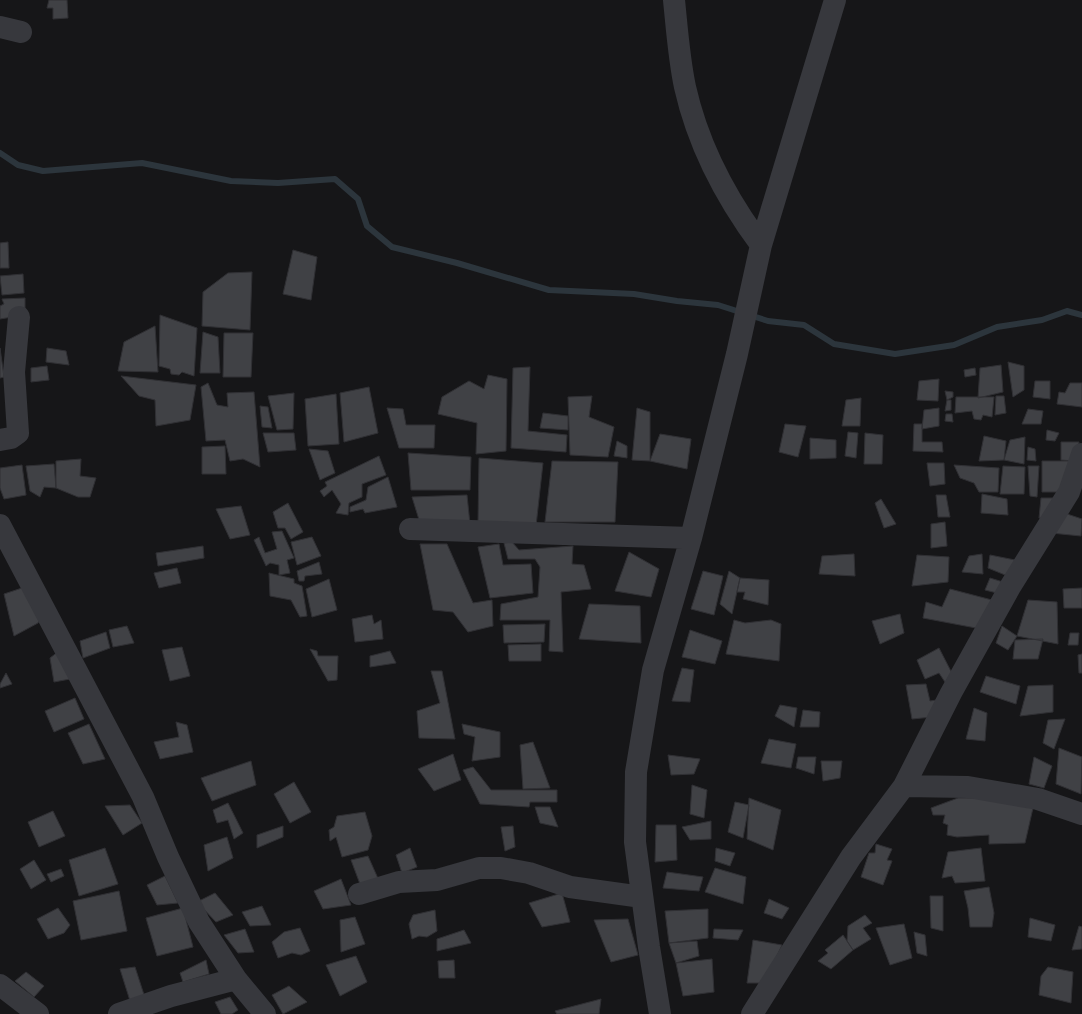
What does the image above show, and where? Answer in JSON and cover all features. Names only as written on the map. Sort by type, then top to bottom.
[{"type":"street","points":[[674,0],[685,87],[704,148],[739,215],[761,244]]},
{"type":"street","points":[[660,1014],[635,842],[636,772],[653,670],[690,538],[737,354],[761,244],[836,0]]},
{"type":"street","points":[[0,27],[21,32]]},
{"type":"street","points":[[0,440],[11,438],[18,433],[14,372],[19,317]]},
{"type":"street","points":[[752,1014],[851,857],[904,786],[951,693],[1010,587],[1069,492],[1082,454]]},
{"type":"street","points":[[0,525],[143,797],[168,857],[199,922],[236,979],[265,1014]]},
{"type":"street","points":[[410,529],[690,538]]},
{"type":"street","points":[[904,786],[968,787],[1038,798],[1082,814]]},
{"type":"street","points":[[359,894],[399,882],[437,880],[479,868],[501,868],[529,873],[570,887],[642,897]]},
{"type":"street","points":[[119,1014],[171,996],[236,979]]},
{"type":"street","points":[[0,985],[38,1014]]},
{"type":"building","points":[[49,0],[67,0],[68,18],[53,19],[53,8],[47,8]]},
{"type":"building","points":[[8,242],[9,268],[0,268],[0,243]]},
{"type":"building","points":[[293,250],[317,257],[311,300],[283,294]]},
{"type":"building","points":[[252,272],[250,330],[202,326],[203,292],[228,273]]},
{"type":"building","points":[[23,274],[24,293],[2,295],[0,276]]},
{"type":"building","points":[[25,298],[25,315],[0,319],[0,306],[4,304],[2,299]]},
{"type":"building","points":[[160,315],[197,328],[194,376],[182,372],[179,375],[171,374],[170,369],[159,366]]},
{"type":"building","points":[[155,326],[158,372],[118,371],[124,342]]},
{"type":"building","points":[[203,332],[218,337],[220,373],[200,373]]},
{"type":"building","points":[[224,333],[253,333],[251,377],[223,377]]},
{"type":"building","points":[[0,348],[4,377],[0,378]]},
{"type":"building","points":[[47,348],[66,351],[69,365],[46,362]]},
{"type":"building","points":[[1008,362],[1024,366],[1024,390],[1013,397]]},
{"type":"building","points":[[1001,365],[1003,392],[978,398],[980,368]]},
{"type":"building","points":[[47,366],[49,380],[31,382],[31,368]]},
{"type":"building","points":[[530,367],[528,431],[567,435],[566,452],[511,448],[513,368]]},
{"type":"building","points":[[975,368],[976,375],[965,377],[964,370]]},
{"type":"building","points":[[488,375],[507,379],[506,451],[476,454],[477,423],[438,414],[442,397],[469,381],[484,389]]},
{"type":"building","points":[[121,376],[196,385],[190,420],[156,426],[155,400],[139,396]]},
{"type":"building","points":[[939,379],[938,401],[917,400],[919,381]]},
{"type":"building","points":[[1035,381],[1050,381],[1050,399],[1033,397]]},
{"type":"building","points":[[208,383],[217,405],[228,407],[227,393],[254,392],[260,467],[243,459],[230,461],[225,440],[206,441],[201,387]]},
{"type":"building","points":[[1070,383],[1082,383],[1082,407],[1057,404],[1059,392],[1065,393]]},
{"type":"building","points":[[369,387],[378,433],[344,442],[340,393]]},
{"type":"building","points":[[945,391],[953,392],[953,397],[947,400]]},
{"type":"building","points":[[294,393],[293,429],[277,430],[268,396]]},
{"type":"building","points":[[336,394],[339,444],[308,446],[305,399]]},
{"type":"building","points":[[592,396],[589,417],[614,427],[608,457],[570,455],[568,397]]},
{"type":"building","points":[[996,396],[1004,396],[1006,413],[995,415]]},
{"type":"building","points":[[956,397],[994,397],[992,417],[983,415],[981,420],[974,419],[972,411],[955,413]]},
{"type":"building","points":[[861,398],[860,426],[842,426],[846,400]]},
{"type":"building","points":[[947,400],[951,400],[951,410],[945,411]]},
{"type":"building","points":[[260,406],[268,407],[272,428],[262,427]]},
{"type":"building","points":[[387,408],[403,409],[406,425],[435,425],[434,448],[399,448]]},
{"type":"building","points":[[637,408],[650,412],[650,461],[632,460]]},
{"type":"building","points":[[939,408],[939,426],[922,429],[924,410]]},
{"type":"building","points":[[1028,409],[1043,411],[1041,424],[1022,424]]},
{"type":"building","points":[[543,413],[568,416],[568,430],[540,428]]},
{"type":"building","points":[[946,414],[952,414],[953,422],[945,421]]},
{"type":"building","points":[[785,424],[806,426],[798,457],[779,452]]},
{"type":"building","points":[[914,424],[922,424],[922,442],[942,442],[943,452],[913,451]]},
{"type":"building","points":[[1047,430],[1059,433],[1055,441],[1046,440]]},
{"type":"building","points":[[848,432],[858,433],[856,458],[845,456]]},
{"type":"building","points":[[263,433],[294,433],[296,450],[268,452]]},
{"type":"building","points":[[865,433],[883,435],[882,464],[864,464]]},
{"type":"building","points":[[660,434],[691,439],[687,469],[650,461]]},
{"type":"building","points":[[984,436],[1006,441],[1004,460],[979,461]]},
{"type":"building","points":[[1025,437],[1024,464],[1004,460],[1010,440]]},
{"type":"building","points":[[810,438],[836,440],[836,458],[810,459]]},
{"type":"building","points":[[617,441],[627,446],[627,458],[614,456]]},
{"type":"building","points":[[1061,442],[1079,442],[1075,461],[1061,460]]},
{"type":"building","points":[[225,446],[226,474],[202,474],[202,447]]},
{"type":"building","points":[[1028,447],[1035,449],[1036,461],[1027,460]]},
{"type":"building","points":[[309,449],[328,451],[335,473],[320,480]]},
{"type":"building","points":[[408,453],[471,457],[470,490],[411,490]]},
{"type":"building","points":[[379,456],[386,475],[362,484],[362,497],[349,503],[348,515],[336,513],[341,504],[332,490],[324,497],[320,491],[327,486],[325,482]]},
{"type":"building","points":[[479,458],[543,463],[536,526],[478,524]]},
{"type":"building","points":[[81,459],[80,476],[96,478],[90,497],[78,497],[56,488],[56,461]]},
{"type":"building","points":[[552,461],[618,462],[615,522],[545,522]]},
{"type":"building","points":[[1042,461],[1075,461],[1062,492],[1042,492]]},
{"type":"building","points":[[927,463],[944,463],[945,484],[930,486]]},
{"type":"building","points":[[54,464],[56,488],[44,487],[40,497],[30,491],[26,466]]},
{"type":"building","points":[[22,465],[26,495],[4,499],[0,488],[0,468]]},
{"type":"building","points":[[954,465],[999,468],[998,492],[979,492],[974,483],[960,478]]},
{"type":"building","points":[[1003,466],[1025,467],[1024,494],[1000,494]]},
{"type":"building","points":[[1028,466],[1039,466],[1037,497],[1030,496]]},
{"type":"building","points":[[388,477],[397,507],[365,513],[363,509],[350,512],[350,507],[366,500],[368,487]]},
{"type":"building","points":[[982,494],[1007,499],[1008,515],[981,513]]},
{"type":"building","points":[[467,495],[470,524],[420,523],[412,497]]},
{"type":"building","points":[[936,495],[946,495],[950,517],[938,517]]},
{"type":"building","points":[[1041,498],[1056,498],[1048,518],[1039,518]]},
{"type":"building","points":[[881,499],[896,524],[884,528],[875,503]]},
{"type":"building","points":[[288,503],[303,532],[291,539],[285,528],[278,528],[273,512]]},
{"type":"building","points":[[241,506],[250,535],[230,539],[216,509]]},
{"type":"building","points":[[1067,514],[1082,519],[1081,536],[1051,533]]},
{"type":"building","points":[[945,522],[947,546],[931,548],[931,524]]},
{"type":"building","points":[[282,531],[294,558],[287,560],[290,573],[279,575],[279,565],[270,563],[266,566],[254,540],[259,537],[265,553],[277,549],[272,532]]},
{"type":"building","points":[[312,537],[321,556],[297,565],[291,542]]},
{"type":"building","points":[[512,542],[519,550],[573,546],[572,564],[584,565],[591,589],[561,592],[563,652],[549,651],[550,620],[500,620],[501,604],[538,597],[540,567],[535,559],[508,559],[504,543]]},
{"type":"building","points":[[420,544],[447,544],[473,603],[492,600],[493,626],[468,632],[453,612],[433,610]]},
{"type":"building","points":[[499,544],[503,565],[531,564],[533,593],[490,598],[478,547]]},
{"type":"building","points":[[203,546],[204,558],[158,566],[156,553]]},
{"type":"building","points":[[629,552],[659,569],[651,597],[615,591]]},
{"type":"building","points":[[854,554],[855,576],[819,574],[822,556]]},
{"type":"building","points":[[982,554],[983,574],[962,572],[969,556]]},
{"type":"building","points":[[917,555],[949,557],[948,582],[912,586]]},
{"type":"building","points":[[990,555],[1015,560],[1010,577],[988,568]]},
{"type":"building","points":[[319,562],[322,574],[305,576],[304,581],[299,581],[297,571]]},
{"type":"building","points":[[177,568],[181,583],[159,588],[154,573]]},
{"type":"building","points":[[703,571],[723,576],[714,615],[691,609]]},
{"type":"building","points":[[729,571],[740,578],[732,614],[720,604]]},
{"type":"building","points":[[269,573],[294,579],[294,583],[302,586],[307,616],[300,617],[291,600],[270,596]]},
{"type":"building","points":[[740,578],[769,580],[768,605],[743,599],[745,592],[737,592]]},
{"type":"building","points":[[990,578],[1003,582],[997,593],[985,590]]},
{"type":"building","points":[[329,579],[337,610],[312,617],[306,589]]},
{"type":"building","points":[[25,587],[41,616],[38,623],[14,636],[4,594]]},
{"type":"building","points":[[1082,588],[1082,608],[1064,608],[1063,589]]},
{"type":"building","points":[[950,589],[992,600],[976,628],[923,618],[926,602],[942,607]]},
{"type":"building","points":[[1028,600],[1057,602],[1058,644],[1017,636]]},
{"type":"building","points":[[589,604],[640,606],[641,643],[579,639]]},
{"type":"building","points":[[900,614],[904,633],[880,644],[872,621]]},
{"type":"building","points":[[372,615],[374,624],[381,620],[383,639],[355,642],[352,619]]},
{"type":"building","points":[[734,620],[745,623],[771,620],[781,624],[779,661],[726,654]]},
{"type":"building","points":[[545,624],[544,642],[504,643],[503,625]]},
{"type":"building","points":[[127,626],[134,643],[113,647],[109,630]]},
{"type":"building","points":[[1002,626],[1017,636],[1008,650],[996,643]]},
{"type":"building","points":[[690,630],[722,641],[715,664],[682,657]]},
{"type":"building","points":[[106,632],[110,648],[83,658],[80,641]]},
{"type":"building","points":[[1070,633],[1079,633],[1078,645],[1068,645]]},
{"type":"building","points":[[1043,639],[1038,659],[1013,659],[1015,640]]},
{"type":"building","points":[[541,644],[541,661],[509,661],[508,645]]},
{"type":"building","points":[[182,647],[190,676],[170,681],[162,650]]},
{"type":"building","points":[[939,648],[957,683],[947,685],[939,673],[925,679],[917,660]]},
{"type":"building","points":[[310,649],[317,651],[318,656],[338,656],[337,680],[328,681]]},
{"type":"building","points":[[59,651],[70,679],[54,682],[50,658]]},
{"type":"building","points":[[390,651],[396,663],[370,667],[370,656]]},
{"type":"building","points":[[1082,654],[1082,673],[1079,673],[1078,655]]},
{"type":"building","points":[[682,668],[694,670],[690,702],[672,701]]},
{"type":"building","points":[[431,671],[442,671],[455,739],[419,738],[417,711],[440,703]]},
{"type":"building","points":[[6,673],[12,684],[0,688],[0,684]]},
{"type":"building","points":[[986,676],[1020,686],[1016,704],[980,692]]},
{"type":"building","points":[[926,684],[930,701],[943,699],[932,717],[912,719],[906,685]]},
{"type":"building","points":[[1053,685],[1053,712],[1020,716],[1028,686]]},
{"type":"building","points":[[75,698],[84,719],[54,732],[45,711]]},
{"type":"building","points":[[780,705],[797,708],[794,727],[775,716]]},
{"type":"building","points":[[974,708],[987,713],[985,741],[966,739]]},
{"type":"building","points":[[803,710],[820,712],[819,727],[800,727]]},
{"type":"building","points":[[1065,719],[1054,749],[1043,743],[1048,720]]},
{"type":"building","points":[[176,722],[187,725],[193,752],[160,759],[154,742],[179,737]]},
{"type":"building","points":[[89,724],[105,759],[83,764],[68,733]]},
{"type":"building","points":[[462,724],[500,732],[500,757],[472,761],[475,737],[464,734]]},
{"type":"building","points":[[769,739],[796,744],[791,768],[761,763]]},
{"type":"building","points":[[533,742],[550,788],[523,789],[520,745]]},
{"type":"building","points":[[1059,748],[1082,757],[1081,794],[1056,784]]},
{"type":"building","points":[[453,754],[461,780],[434,791],[418,769]]},
{"type":"building","points":[[668,755],[700,759],[694,774],[671,775]]},
{"type":"building","points":[[798,757],[816,757],[814,774],[796,768]]},
{"type":"building","points":[[1034,757],[1052,766],[1044,788],[1029,784]]},
{"type":"building","points":[[251,761],[256,785],[212,801],[201,778]]},
{"type":"building","points":[[821,761],[842,761],[840,778],[823,781]]},
{"type":"building","points":[[473,767],[491,790],[557,790],[557,802],[530,802],[529,807],[480,804],[463,770]]},
{"type":"building","points":[[294,782],[311,812],[290,823],[274,794]]},
{"type":"building","points":[[692,785],[707,790],[704,818],[690,814]]},
{"type":"building","points":[[749,798],[781,810],[773,850],[747,839]]},
{"type":"building","points":[[958,798],[997,798],[1033,808],[1025,843],[989,844],[989,835],[957,837],[947,835],[948,825],[943,823],[945,815],[933,815],[931,808]]},
{"type":"building","points":[[735,802],[749,805],[743,838],[728,832]]},
{"type":"building","points":[[228,803],[243,833],[234,839],[228,820],[217,823],[213,810]]},
{"type":"building","points":[[130,805],[142,823],[123,835],[105,806]]},
{"type":"building","points":[[535,807],[550,807],[558,827],[540,823]]},
{"type":"building","points":[[53,811],[65,836],[39,847],[28,822]]},
{"type":"building","points":[[365,812],[372,836],[368,850],[342,857],[336,837],[330,841],[329,830],[334,827],[337,816]]},
{"type":"building","points":[[711,821],[711,839],[690,840],[682,827]]},
{"type":"building","points":[[656,825],[676,825],[677,860],[655,862]]},
{"type":"building","points":[[283,826],[283,837],[257,848],[257,835]]},
{"type":"building","points":[[513,826],[515,847],[505,851],[501,827]]},
{"type":"building","points":[[227,837],[233,858],[208,871],[204,845]]},
{"type":"building","points":[[876,844],[892,849],[887,860],[892,861],[883,885],[861,877],[869,853],[875,853]]},
{"type":"building","points":[[105,848],[118,884],[79,896],[69,860]]},
{"type":"building","points":[[410,848],[417,867],[402,873],[396,855]]},
{"type":"building","points":[[716,848],[735,853],[730,866],[715,861]]},
{"type":"building","points":[[981,848],[985,881],[955,883],[952,876],[942,878],[948,852]]},
{"type":"building","points":[[368,856],[380,883],[363,892],[351,860]]},
{"type":"building","points":[[34,860],[46,880],[31,889],[20,869]]},
{"type":"building","points":[[715,868],[746,877],[743,904],[705,892]]},
{"type":"building","points":[[61,869],[64,876],[51,882],[47,874]]},
{"type":"building","points":[[667,872],[703,877],[699,891],[663,888]]},
{"type":"building","points":[[165,876],[178,903],[157,905],[147,885]]},
{"type":"building","points":[[341,879],[351,905],[323,909],[314,891]]},
{"type":"building","points":[[989,887],[994,913],[992,927],[970,927],[964,891]]},
{"type":"building","points":[[119,891],[127,931],[81,940],[73,901]]},
{"type":"building","points":[[215,893],[233,915],[216,922],[197,902]]},
{"type":"building","points":[[562,893],[570,922],[542,927],[529,903]]},
{"type":"building","points":[[930,896],[943,896],[943,931],[931,928]]},
{"type":"building","points":[[769,899],[789,908],[782,919],[764,913]]},
{"type":"building","points":[[262,906],[271,925],[250,926],[242,912]]},
{"type":"building","points":[[58,908],[70,925],[64,933],[48,939],[37,919]]},
{"type":"building","points":[[183,908],[193,947],[157,956],[146,918]]},
{"type":"building","points":[[708,909],[708,938],[669,943],[665,911]]},
{"type":"building","points":[[435,910],[437,931],[427,937],[419,936],[412,939],[409,924],[413,915]]},
{"type":"building","points":[[865,915],[872,923],[863,928],[871,939],[853,950],[847,941],[848,926]]},
{"type":"building","points":[[355,917],[365,944],[341,952],[340,920]]},
{"type":"building","points":[[1030,918],[1055,925],[1051,941],[1028,937]]},
{"type":"building","points":[[628,919],[638,955],[611,962],[594,920]]},
{"type":"building","points":[[904,924],[912,958],[890,965],[876,928]]},
{"type":"building","points":[[1079,926],[1082,927],[1082,949],[1072,950]]},
{"type":"building","points":[[300,928],[310,951],[301,955],[292,953],[278,958],[272,942],[284,932]]},
{"type":"building","points":[[245,929],[254,952],[238,953],[224,935]]},
{"type":"building","points":[[714,929],[743,930],[738,940],[713,938]]},
{"type":"building","points":[[464,930],[471,943],[437,951],[437,939]]},
{"type":"building","points":[[914,932],[925,935],[927,956],[917,953]]},
{"type":"building","points":[[843,935],[853,950],[831,969],[818,961],[828,953],[825,950]]},
{"type":"building","points":[[753,940],[782,945],[764,983],[747,983]]},
{"type":"building","points":[[697,941],[699,956],[676,963],[669,943]]},
{"type":"building","points":[[356,956],[367,982],[340,996],[326,965]]},
{"type":"building","points":[[712,959],[714,992],[683,996],[676,963]]},
{"type":"building","points":[[206,960],[209,974],[183,982],[180,973]]},
{"type":"building","points":[[454,960],[455,978],[439,978],[438,961]]},
{"type":"building","points":[[135,967],[147,1004],[131,1004],[120,969]]},
{"type":"building","points":[[1048,967],[1073,972],[1071,1003],[1039,995],[1041,976]]},
{"type":"building","points":[[26,972],[44,986],[34,997],[15,981]]},
{"type":"building","points":[[289,986],[307,1002],[283,1014],[272,995]]},
{"type":"building","points":[[230,997],[238,1010],[232,1014],[221,1014],[215,1002]]},
{"type":"building","points":[[601,999],[599,1014],[557,1014],[555,1011]]},
{"type":"waterway","points":[[0,153],[18,165],[43,171],[142,163],[231,181],[278,183],[335,179],[358,199],[367,226],[392,247],[457,263],[549,290],[634,294],[677,301],[718,305],[768,321],[804,325],[834,344],[895,354],[954,345],[997,327],[1042,320],[1067,311],[1082,315]]}]
